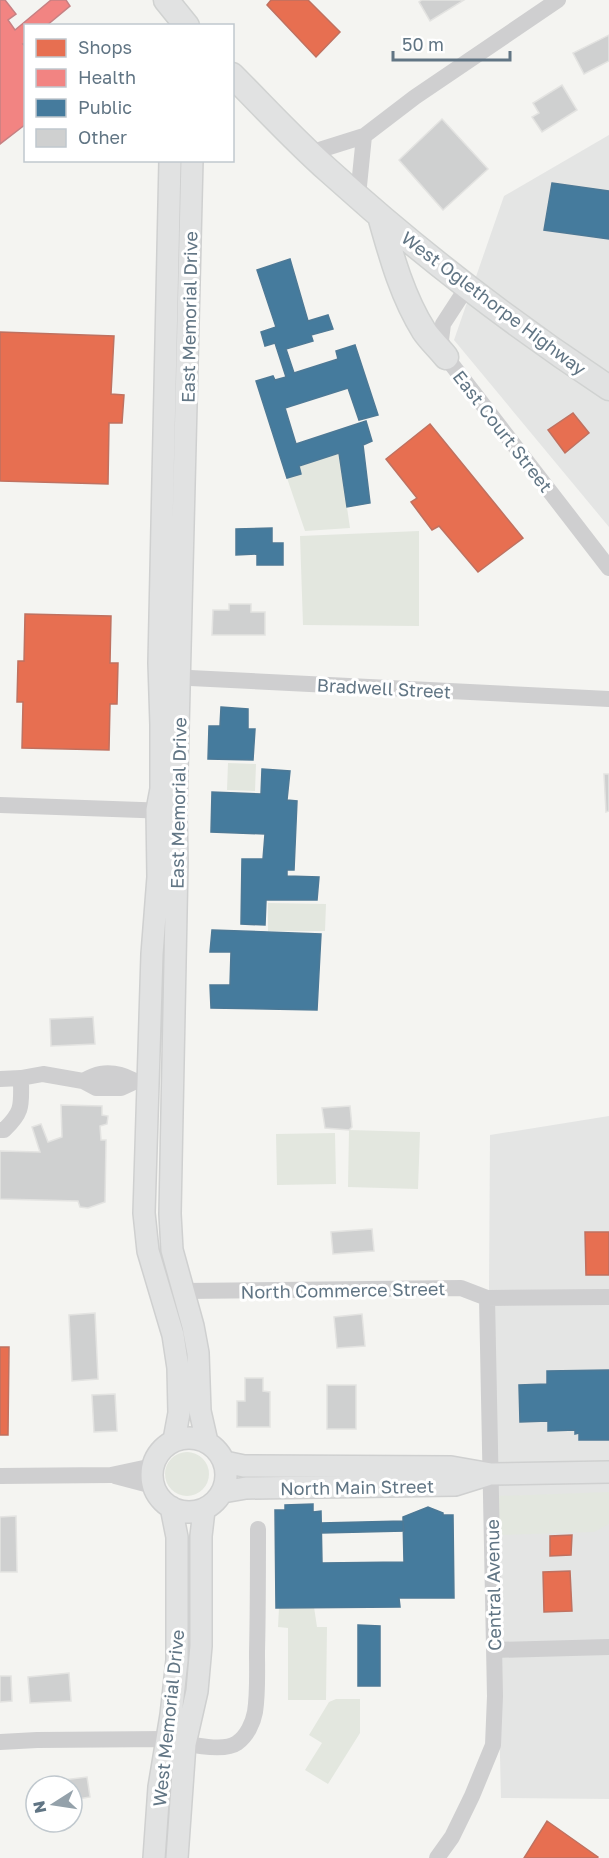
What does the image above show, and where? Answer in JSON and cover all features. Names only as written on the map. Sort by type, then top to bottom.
[{"type":"highway","points":[[166,0],[184,18]]},
{"type":"highway","name":"West Oglethorpe Highway","points":[[234,77],[310,153],[380,216],[466,287],[609,388]]},
{"type":"highway","points":[[380,216],[393,262],[405,292],[424,332],[446,357]]},
{"type":"main road","name":"East Memorial Drive","points":[[170,162],[170,677]]},
{"type":"main road","name":"East Memorial Drive","points":[[174,1440],[179,1413],[178,1368],[173,1335],[148,1251],[144,1213],[140,1082],[158,877],[167,811],[170,677],[192,162]]},
{"type":"main road","name":"East Memorial Drive","points":[[167,811],[177,862],[170,1214],[172,1250],[198,1353],[200,1411],[207,1442]]},
{"type":"main road","points":[[187,1437],[207,1442],[216,1448],[225,1462],[226,1475],[223,1492],[217,1500],[204,1509],[184,1512],[171,1507],[158,1496],[153,1476],[161,1449],[174,1440],[187,1437]]},
{"type":"main road","name":"North Main Street","points":[[225,1462],[244,1466],[451,1467],[490,1474],[609,1472]]},
{"type":"main road","name":"North Main Street","points":[[223,1492],[246,1488],[455,1485],[490,1474]]},
{"type":"main road","name":"West Memorial Drive","points":[[171,1507],[177,1537],[177,1660],[171,1715],[175,1742],[177,1858]]},
{"type":"main road","name":"West Memorial Drive","points":[[154,1858],[159,1787],[197,1691],[201,1646],[201,1536],[204,1509]]},
{"type":"street","points":[[310,153],[364,136],[415,97],[558,0]]},
{"type":"street","points":[[358,196],[364,136]]},
{"type":"street","name":"East Court Street","points":[[466,287],[443,324],[441,340],[446,357],[609,568]]},
{"type":"street","name":"Bradwell Street","points":[[170,677],[609,699]]},
{"type":"street","points":[[0,805],[167,811]]},
{"type":"street","points":[[0,1079],[43,1074],[83,1081],[96,1073],[123,1075],[140,1082]]},
{"type":"street","points":[[0,1130],[4,1130],[17,1118],[21,1104],[21,1078]]},
{"type":"street","name":"North Commerce Street","points":[[183,1291],[461,1288],[487,1298],[609,1297]]},
{"type":"street","name":"Central Avenue","points":[[437,1858],[452,1837],[493,1744],[495,1710],[487,1298]]},
{"type":"street","points":[[0,1476],[153,1476]]},
{"type":"street","points":[[0,1742],[38,1740],[175,1742],[225,1747],[235,1744],[244,1737],[255,1712],[258,1529]]},
{"type":"street","points":[[494,1650],[609,1647]]},
{"type":"shaded area","points":[[609,135],[609,527],[454,340],[504,196]]},
{"type":"shaded area","points":[[339,453],[350,528],[305,531],[287,478],[301,474],[299,466]]},
{"type":"shaded area","points":[[419,531],[419,626],[303,625],[300,536]]},
{"type":"shaded area","points":[[228,763],[256,764],[255,791],[227,790]]},
{"type":"shaded area","points":[[268,903],[326,904],[325,931],[268,931]]},
{"type":"shaded area","points":[[609,1116],[609,1799],[501,1798],[489,1287],[490,1135]]},
{"type":"shaded area","points":[[349,1130],[420,1132],[418,1189],[348,1187]]},
{"type":"shaded area","points":[[335,1133],[336,1184],[277,1185],[276,1134]]},
{"type":"shaded area","points":[[187,1452],[203,1458],[209,1474],[203,1490],[187,1496],[171,1490],[165,1474],[171,1458]]},
{"type":"shaded area","points":[[609,1492],[609,1524],[594,1532],[500,1535],[498,1496]]},
{"type":"shaded area","points":[[314,1607],[317,1627],[327,1627],[326,1700],[288,1700],[288,1628],[278,1627],[279,1608]]},
{"type":"shaded area","points":[[336,1699],[360,1699],[360,1733],[328,1784],[305,1770],[322,1743],[309,1735],[329,1702]]},
{"type":"building: Shops","points":[[271,0],[308,0],[340,32],[316,57],[267,5]]},
{"type":"building: Shops","points":[[0,332],[114,336],[111,394],[124,395],[122,423],[109,423],[108,484],[0,481]]},
{"type":"building: Shops","points":[[573,413],[589,433],[565,453],[548,430]]},
{"type":"building: Shops","points":[[430,424],[523,538],[478,572],[439,526],[432,530],[411,502],[417,498],[386,459]]},
{"type":"building: Shops","points":[[25,614],[111,616],[110,663],[118,663],[117,704],[110,704],[109,750],[22,748],[23,702],[17,702],[18,661],[24,661]]},
{"type":"building: Shops","points":[[585,1232],[609,1232],[609,1275],[586,1275]]},
{"type":"building: Shops","points":[[0,1347],[9,1347],[8,1435],[0,1435]]},
{"type":"building: Shops","points":[[572,1535],[571,1555],[550,1556],[550,1536]]},
{"type":"building: Shops","points":[[570,1571],[572,1611],[544,1612],[543,1572]]},
{"type":"building: Shops","points":[[547,1821],[598,1857],[524,1858]]},
{"type":"building: Health","points":[[0,0],[5,0],[16,14],[8,20],[15,30],[51,0],[66,0],[70,6],[48,24],[24,24],[24,126],[0,144]]},
{"type":"building: Public","points":[[552,183],[609,191],[609,239],[544,230]]},
{"type":"building: Public","points":[[290,259],[308,321],[328,315],[333,329],[311,335],[313,341],[286,349],[294,373],[338,359],[336,351],[355,345],[378,415],[359,420],[348,388],[285,408],[296,444],[366,421],[372,441],[363,445],[370,503],[347,507],[339,453],[299,466],[301,474],[287,478],[256,381],[273,376],[275,380],[286,377],[275,343],[265,346],[261,332],[276,327],[257,270]]},
{"type":"building: Public","points":[[272,528],[272,543],[283,543],[283,565],[257,565],[257,554],[236,555],[236,529]]},
{"type":"building: Public","points":[[221,707],[248,709],[248,729],[255,729],[253,760],[208,759],[209,726],[220,726]]},
{"type":"building: Public","points":[[262,769],[290,771],[287,800],[297,801],[294,870],[287,870],[287,876],[319,877],[317,900],[266,900],[265,925],[241,924],[242,859],[263,859],[265,834],[211,832],[212,792],[261,794]]},
{"type":"building: Public","points":[[212,930],[321,934],[317,1010],[211,1008],[210,985],[230,985],[231,952],[210,952]]},
{"type":"building: Public","points":[[609,1370],[609,1440],[579,1440],[579,1433],[575,1434],[575,1430],[548,1431],[548,1421],[520,1422],[519,1385],[547,1384],[547,1371]]},
{"type":"building: Public","points":[[313,1504],[313,1512],[321,1511],[322,1563],[404,1562],[403,1517],[428,1507],[443,1515],[453,1515],[454,1598],[399,1598],[400,1607],[276,1608],[275,1510],[285,1510],[285,1505]]},
{"type":"building: Public","points":[[403,1521],[404,1531],[322,1533],[321,1523]]},
{"type":"building: Public","points":[[358,1625],[380,1626],[380,1686],[358,1686]]},
{"type":"building: Other","points":[[422,0],[464,0],[430,21],[419,2]]},
{"type":"building: Other","points":[[609,35],[609,61],[584,74],[573,53]]},
{"type":"building: Other","points":[[562,85],[577,110],[542,132],[532,117],[539,113],[533,103]]},
{"type":"building: Other","points":[[442,119],[488,169],[443,210],[399,160]]},
{"type":"building: Other","points":[[229,604],[251,604],[251,612],[265,612],[265,635],[212,635],[213,610],[229,610]]},
{"type":"building: Other","points":[[604,774],[609,774],[609,811],[606,812]]},
{"type":"building: Other","points":[[93,1017],[95,1044],[51,1046],[50,1019]]},
{"type":"building: Other","points":[[61,1105],[102,1106],[102,1115],[108,1116],[107,1124],[100,1126],[101,1140],[106,1140],[105,1202],[88,1208],[80,1207],[78,1201],[0,1199],[0,1151],[40,1152],[32,1127],[41,1124],[48,1142],[62,1137]]},
{"type":"building: Other","points":[[350,1106],[352,1127],[349,1130],[325,1128],[322,1108]]},
{"type":"building: Other","points":[[372,1229],[374,1251],[333,1254],[331,1232]]},
{"type":"building: Other","points":[[95,1313],[98,1379],[72,1381],[69,1315]]},
{"type":"building: Other","points":[[362,1314],[365,1346],[337,1348],[334,1317]]},
{"type":"building: Other","points":[[245,1378],[263,1378],[263,1391],[270,1392],[270,1427],[237,1427],[237,1401],[245,1401]]},
{"type":"building: Other","points":[[327,1385],[356,1385],[356,1429],[327,1429]]},
{"type":"building: Other","points":[[115,1394],[117,1431],[94,1432],[92,1395]]},
{"type":"building: Other","points":[[16,1516],[17,1572],[0,1572],[0,1517]]},
{"type":"building: Other","points":[[69,1673],[71,1701],[30,1703],[28,1677]]},
{"type":"building: Other","points":[[0,1676],[11,1676],[12,1701],[0,1702]]},
{"type":"building: Other","points":[[84,1777],[87,1777],[90,1797],[84,1798]]}]
